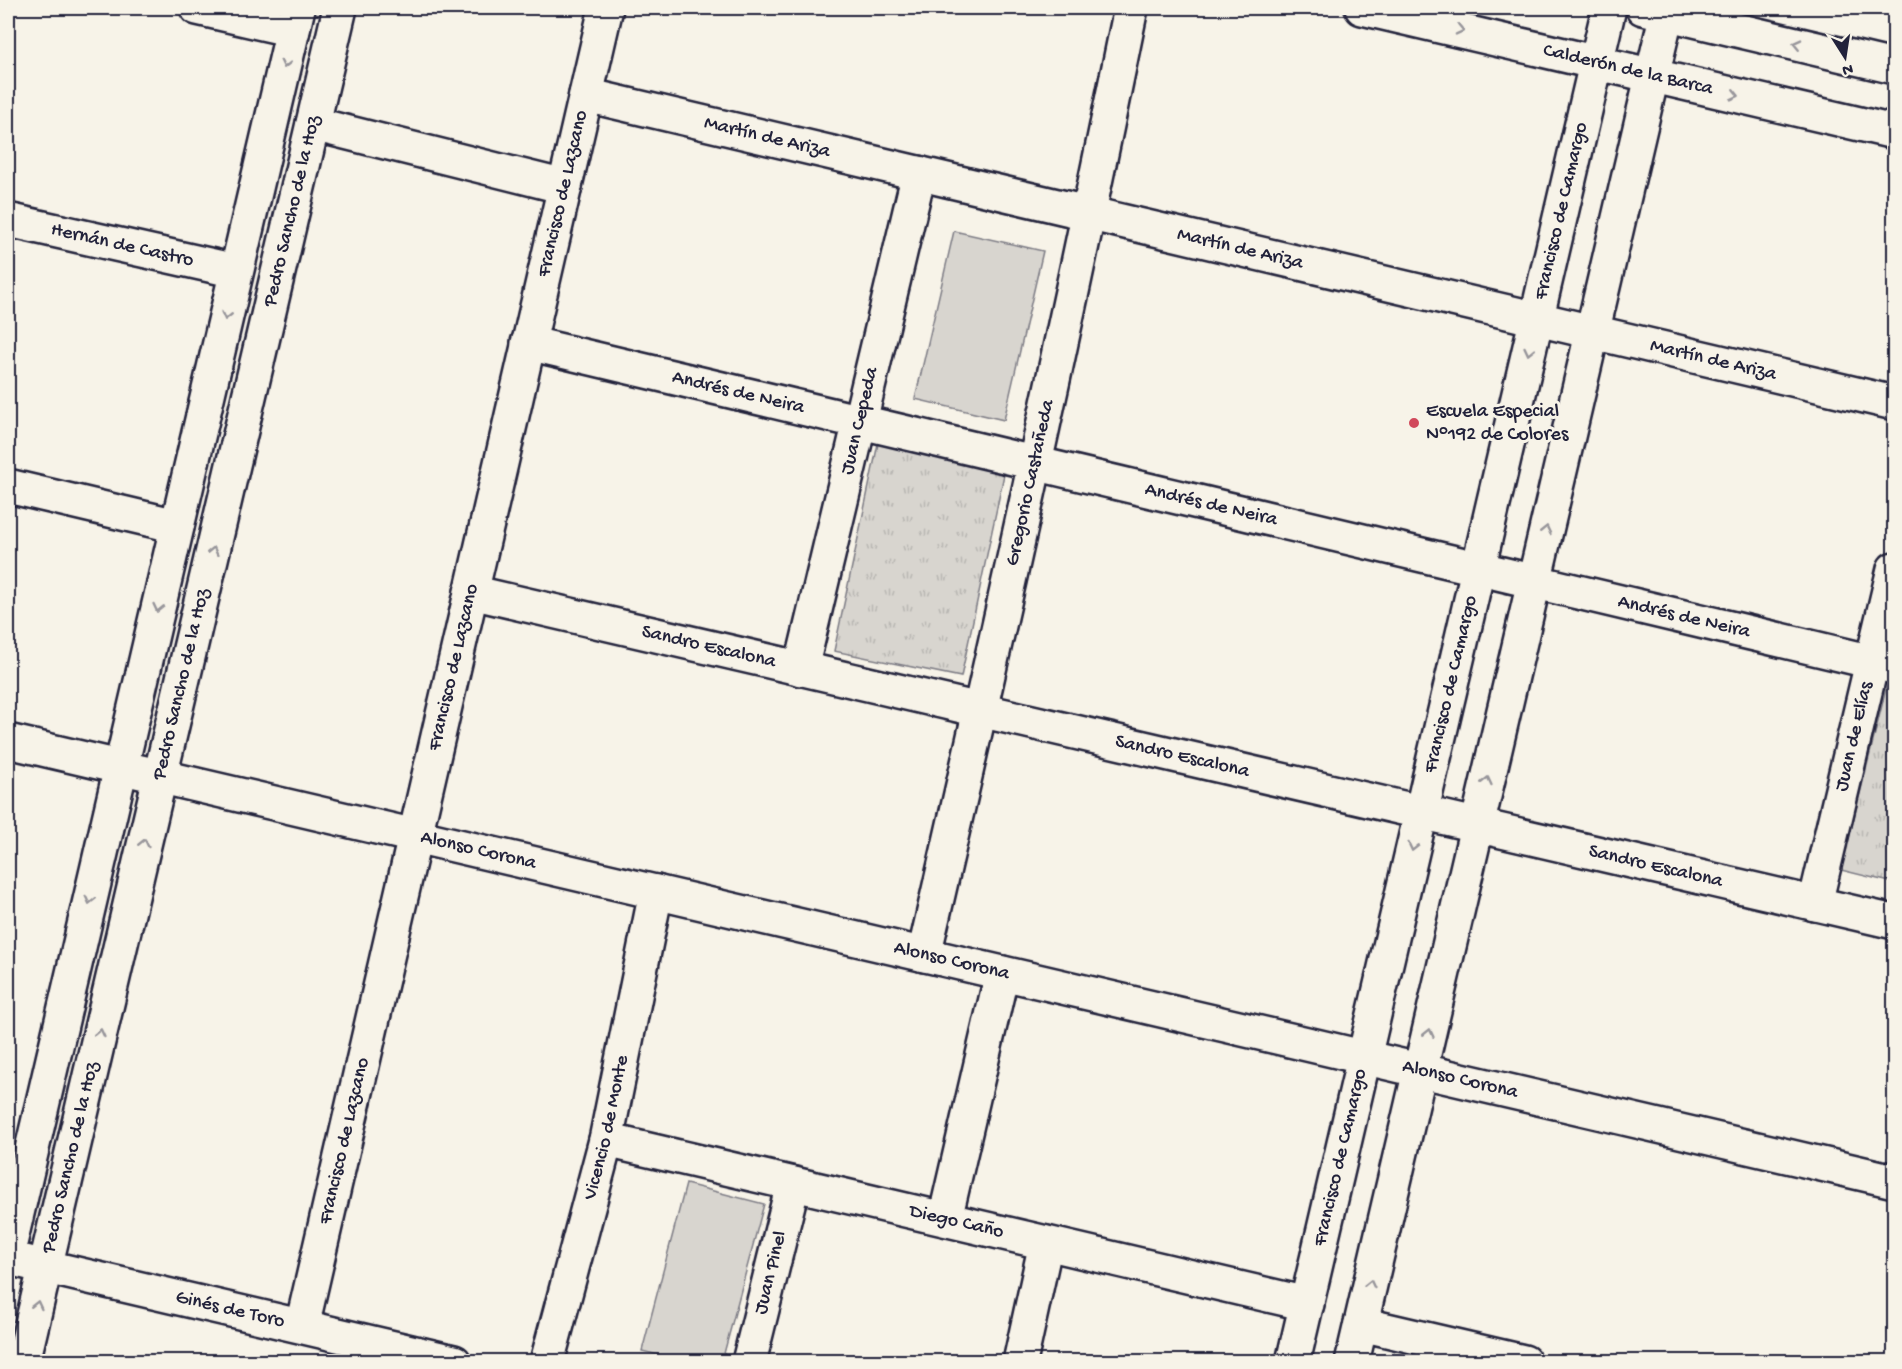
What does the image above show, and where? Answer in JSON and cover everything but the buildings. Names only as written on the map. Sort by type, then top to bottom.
[{"type":"street","points":[[197,8],[296,19]]},
{"type":"street","name":"Pedro Sancho de la Hoz","points":[[23,1362],[340,8]]},
{"type":"street","name":"Francisco de Lazcano","points":[[302,1326],[606,8]]},
{"type":"street","name":"Gregorio Castañeda","points":[[924,955],[981,710],[1131,8]]},
{"type":"street","name":"Calderón de la Barca","points":[[1362,8],[1894,132]]},
{"type":"street","name":"Francisco de Camargo","points":[[1293,1362],[1609,8]]},
{"type":"street","points":[[1352,1362],[1652,75],[1659,9],[1894,67]]},
{"type":"street","name":"Pedro Sancho de la Hoz","points":[[8,1252],[296,19]]},
{"type":"street","name":"Martín de Ariza","points":[[586,95],[1894,403]]},
{"type":"street","points":[[313,124],[565,187]]},
{"type":"street","name":"Juan Cepeda","points":[[801,669],[919,173]]},
{"type":"street","name":"Hernán de Castro","points":[[8,220],[236,271]]},
{"type":"street","name":"Andrés de Neira","points":[[528,343],[1883,664]]},
{"type":"street","points":[[8,486],[177,526]]},
{"type":"street","name":"Juan de Elías","points":[[1815,904],[1883,664],[1894,569]]},
{"type":"street","name":"Sandro Escalona","points":[[471,592],[1894,922]]},
{"type":"street","name":"Alonso Corona","points":[[8,741],[1894,1181]]},
{"type":"street","name":"Vicencio de Monte","points":[[547,1362],[606,1140],[656,892]]},
{"type":"street","points":[[945,1219],[1002,973]]},
{"type":"street","name":"Diego Caño","points":[[606,1140],[1307,1304]]},
{"type":"street","name":"Juan Pinel","points":[[749,1362],[794,1184]]},
{"type":"street","points":[[1020,1362],[1046,1243]]},
{"type":"street","name":"Ginés de Toro","points":[[8,1258],[302,1326],[391,1354],[454,1362]]},
{"type":"street","points":[[1361,1324],[1524,1362]]},
{"type":"green space","points":[[954,231],[1043,251],[1004,420],[915,399]]},
{"type":"green space","points":[[879,439],[1006,465],[961,677],[834,651]]},
{"type":"green space","points":[[1889,677],[1894,678],[1894,883],[1841,870]]},
{"type":"green space","points":[[686,1184],[764,1204],[722,1361],[683,1361],[642,1351]]},
{"type":"place","name":"Escuela Especial N°192 de Colores","points":[[1414,423]]}]
